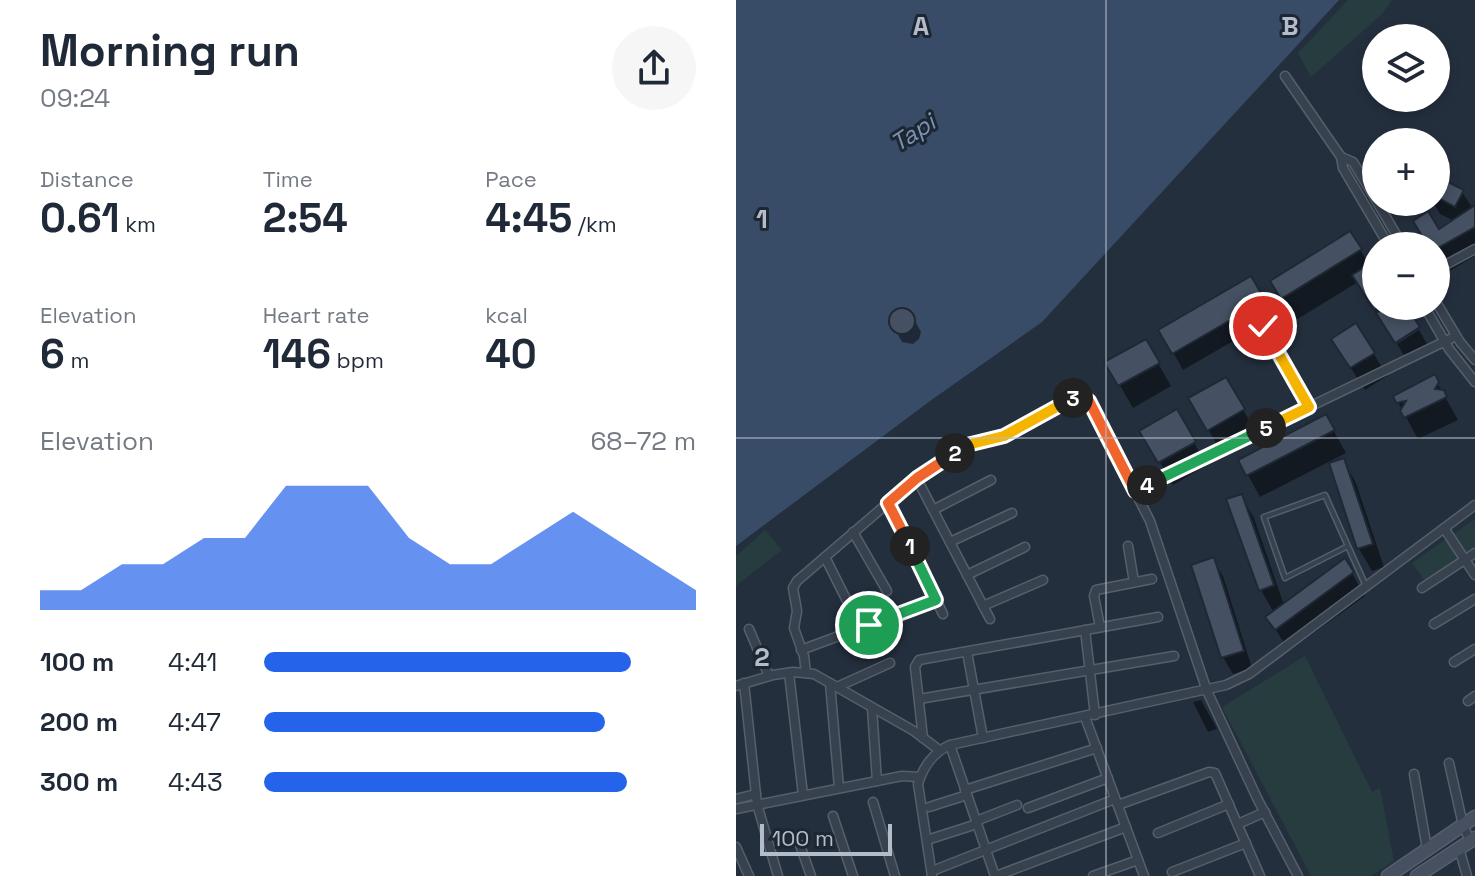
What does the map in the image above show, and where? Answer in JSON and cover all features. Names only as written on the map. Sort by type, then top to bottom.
[{"type":"street","points":[[1285,76],[1341,157],[1343,168],[1381,232]]},
{"type":"street","points":[[1341,157],[1353,162],[1362,177]]},
{"type":"street","points":[[1450,262],[1475,249]]},
{"type":"street","points":[[1432,320],[1475,382]]},
{"type":"street","points":[[1447,320],[1475,360]]},
{"type":"street","points":[[1135,491],[1456,336]]},
{"type":"street","points":[[806,673],[794,628],[797,611],[793,588],[797,581],[917,479],[967,445],[1004,436],[1082,396],[1089,401],[1150,521],[1207,691],[1298,876]]},
{"type":"street","points":[[917,479],[990,619]]},
{"type":"street","points":[[933,510],[991,480]]},
{"type":"street","points":[[888,503],[943,614]]},
{"type":"street","points":[[1260,876],[1217,775],[1212,772],[986,849],[932,874],[918,793],[920,777],[939,750],[950,745],[1207,691],[1249,674],[1475,505]]},
{"type":"street","points":[[950,542],[1012,513]]},
{"type":"street","points":[[1444,528],[1475,575]]},
{"type":"street","points":[[853,532],[887,591]]},
{"type":"street","points":[[1128,546],[1134,582]]},
{"type":"street","points":[[967,575],[1025,547]]},
{"type":"street","points":[[1422,588],[1475,553]]},
{"type":"street","points":[[825,557],[849,605]]},
{"type":"street","points":[[1100,627],[1094,596],[1096,590],[1152,579]]},
{"type":"street","points":[[983,606],[1043,580]]},
{"type":"street","points":[[1434,624],[1475,599]]},
{"type":"street","points":[[801,650],[936,600]]},
{"type":"street","points":[[923,738],[916,662],[1158,617]]},
{"type":"street","points":[[749,629],[769,676]]},
{"type":"street","points":[[1085,630],[1095,715]]},
{"type":"street","points":[[1454,662],[1475,649]]},
{"type":"street","points":[[967,652],[983,738]]},
{"type":"street","points":[[919,699],[1174,656]]},
{"type":"street","points":[[834,685],[890,663]]},
{"type":"street","points":[[789,673],[803,795]]},
{"type":"street","points":[[778,876],[756,799],[740,685],[789,673],[814,674],[939,750]]},
{"type":"street","points":[[834,685],[839,788]]},
{"type":"street","points":[[872,708],[877,781]]},
{"type":"street","points":[[1085,717],[1144,876]]},
{"type":"street","points":[[950,745],[995,876],[1126,827]]},
{"type":"street","points":[[929,807],[1097,748]]},
{"type":"street","points":[[1449,763],[1468,842],[1467,876]]},
{"type":"street","points":[[1414,774],[1427,849]]},
{"type":"street","points":[[736,799],[803,795],[902,776],[920,777]]},
{"type":"street","points":[[1028,808],[1108,778]]},
{"type":"street","points":[[736,809],[756,799]]},
{"type":"street","points":[[873,802],[895,876]]},
{"type":"street","points":[[1158,833],[1229,804]]},
{"type":"street","points":[[927,840],[1017,805]]},
{"type":"street","points":[[1238,824],[1265,812]]},
{"type":"street","points":[[833,816],[853,876]]},
{"type":"street","points":[[1388,876],[1475,817]]},
{"type":"street","points":[[1417,876],[1468,842]]},
{"type":"street","points":[[1172,872],[1246,843]]},
{"type":"street","points":[[800,845],[811,876]]},
{"type":"street","points":[[736,847],[749,876]]},
{"type":"street","points":[[1093,876],[1138,860]]},
{"type":"lane","points":[[1263,326],[1309,407]]},
{"type":"lane","points":[[1348,546],[1285,578],[1264,517],[1325,495],[1366,587]]},
{"type":"green space","points":[[1348,0],[1392,0],[1371,24],[1362,24],[1362,32],[1311,77],[1298,53]]},
{"type":"green space","points":[[1475,519],[1475,550],[1425,581],[1412,563]]},
{"type":"green space","points":[[765,530],[782,550],[736,586],[736,556]]},
{"type":"green space","points":[[1305,656],[1372,792],[1380,788],[1394,861],[1371,876],[1311,876],[1222,707]]},
{"type":"water","name":"Tapi","points":[[736,0],[1339,0],[1042,322],[930,401],[736,546]]},
{"type":"building","points":[[1450,183],[1464,190],[1455,207],[1450,204]]},
{"type":"building","points":[[1475,205],[1475,227],[1450,241],[1450,232],[1420,232],[1413,221],[1420,216],[1431,216],[1439,229]]},
{"type":"building","points":[[1350,231],[1362,249],[1281,299],[1270,281]]},
{"type":"building","points":[[1362,269],[1362,291],[1352,275]]},
{"type":"building","points":[[1251,276],[1265,300],[1172,354],[1158,330]]},
{"type":"building","points":[[902,308],[912,311],[915,321],[912,331],[902,334],[892,331],[889,321],[892,311]]},
{"type":"building","points":[[1380,320],[1415,320],[1420,327],[1395,343]]},
{"type":"building","points":[[1356,323],[1375,353],[1350,368],[1331,339]]},
{"type":"building","points":[[1146,339],[1160,363],[1118,386],[1104,362]]},
{"type":"building","points":[[1435,374],[1439,382],[1435,389],[1444,390],[1447,397],[1404,418],[1400,411],[1406,401],[1396,403],[1393,396]]},
{"type":"building","points":[[1226,377],[1245,409],[1207,431],[1188,398]]},
{"type":"building","points":[[1177,409],[1196,442],[1158,463],[1139,431]]},
{"type":"building","points":[[1326,414],[1335,430],[1246,476],[1238,460]]},
{"type":"building","points":[[1344,458],[1373,544],[1357,549],[1329,463]]},
{"type":"building","points":[[1242,494],[1274,585],[1259,591],[1226,499]]},
{"type":"building","points":[[1214,557],[1244,651],[1221,658],[1191,565]]},
{"type":"building","points":[[1345,558],[1354,572],[1275,630],[1265,617]]},
{"type":"route","points":[[869,625],[936,600],[888,503],[917,478],[967,445],[1004,436],[1082,396],[1089,401],[1135,491],[1309,407],[1263,326]]}]
